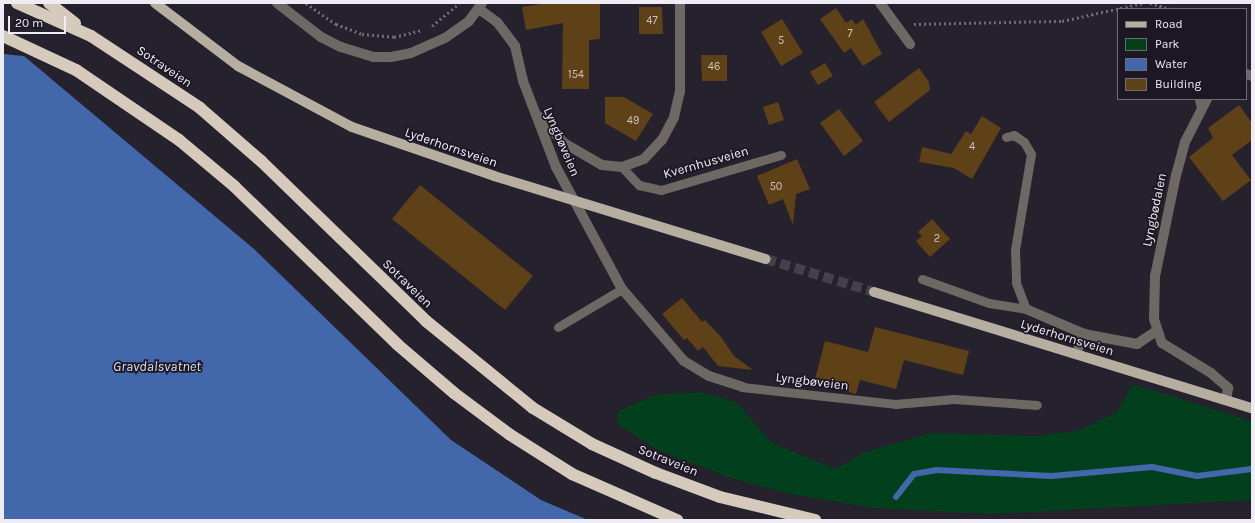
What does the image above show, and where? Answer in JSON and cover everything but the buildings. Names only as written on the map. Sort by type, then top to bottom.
[{"type":"highway","name":"Sotraveien","points":[[17,3],[91,36],[200,108],[261,161],[426,321],[533,408],[592,444],[656,473],[720,497],[815,520]]},
{"type":"highway","points":[[49,3],[91,36]]},
{"type":"highway","points":[[3,36],[76,70],[179,140],[234,186],[398,345],[454,393],[509,434],[572,474],[677,520]]},
{"type":"main road","name":"Lyderhornsveien","points":[[155,3],[238,66],[352,127],[494,176],[766,259]]},
{"type":"main road","name":"Lyderhornsveien","points":[[874,292],[1252,408]]},
{"type":"street","name":"Lyngbøveien","points":[[278,3],[321,37],[372,57],[391,57],[430,46],[457,31],[480,6],[497,22],[515,46],[532,109],[556,167],[595,245],[622,289],[684,361],[708,376],[742,387]]},
{"type":"street","name":"Kvernhusveien","points":[[532,109],[581,156],[602,165],[622,167],[644,159],[662,140],[674,117],[680,92],[680,3]]},
{"type":"street","points":[[880,3],[910,44]]},
{"type":"street","name":"Lyngbødalen","points":[[1156,331],[1155,276],[1166,217],[1185,142],[1200,104]]},
{"type":"street","points":[[1026,309],[1084,334],[1108,341],[1137,344],[1156,331],[1169,350],[1211,373],[1228,388],[1226,400]]},
{"type":"street","points":[[1076,354],[1084,334]]},
{"type":"lane","points":[[1006,137],[1014,134],[1024,142],[1031,154],[1015,250],[1016,283],[1026,309]]},
{"type":"lane","name":"Kvernhusveien","points":[[622,167],[639,185],[655,190],[781,155]]},
{"type":"lane","points":[[922,279],[989,303],[1026,309]]},
{"type":"lane","points":[[558,327],[622,289]]},
{"type":"lane","name":"Lyngbøveien","points":[[742,387],[895,404],[954,399],[1037,405]]},
{"type":"path","points":[[306,3],[349,31],[380,38],[426,29],[459,3]]},
{"type":"path","points":[[1120,8],[1143,3]]},
{"type":"path","points":[[1150,3],[1168,8]]},
{"type":"path","points":[[895,22],[926,25],[937,21],[1062,21],[1117,9]]},
{"type":"green space","points":[[1133,384],[1252,421],[1252,500],[991,514],[872,508],[785,493],[731,478],[655,449],[617,423],[618,411],[655,395],[701,392],[736,402],[772,443],[835,469],[865,452],[931,433],[1036,436],[1080,430],[1117,412]]},
{"type":"water","name":"Gravdalsvatnet","points":[[3,54],[24,56],[254,249],[451,440],[541,500],[588,520],[3,520]]},
{"type":"waterway","points":[[896,497],[914,474],[936,470],[1052,476],[1152,467],[1197,476],[1252,469]]},
{"type":"tunnel","points":[[766,259],[874,292]]}]
